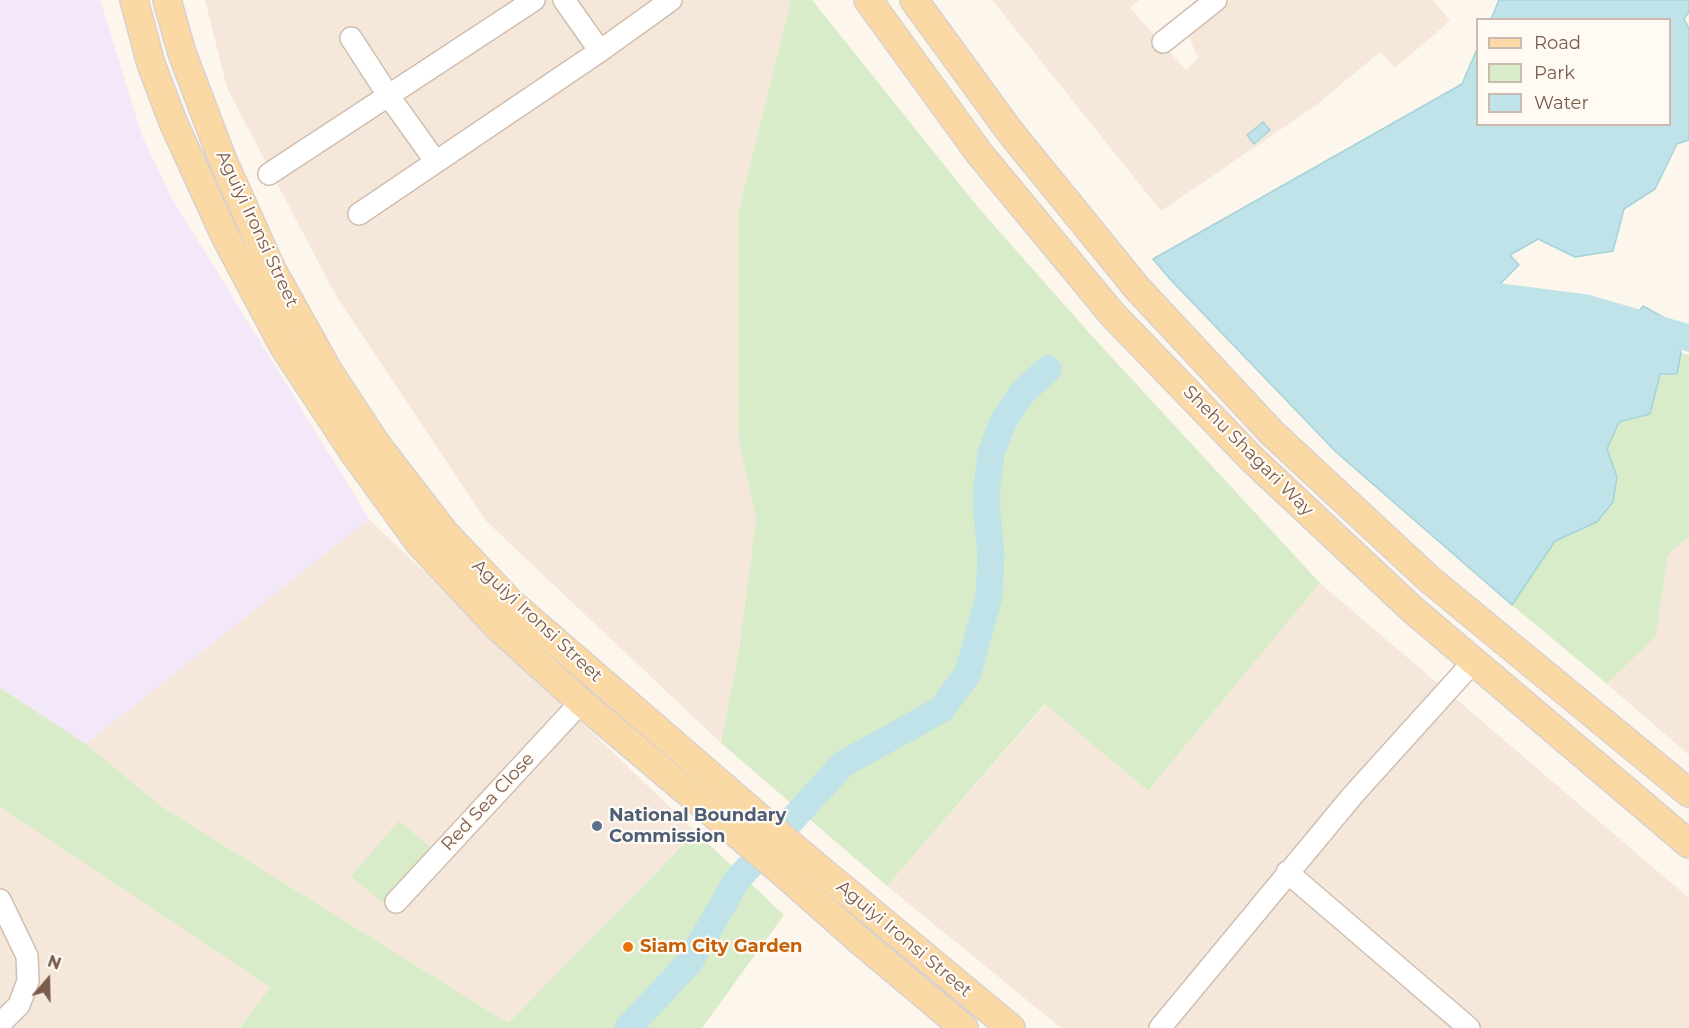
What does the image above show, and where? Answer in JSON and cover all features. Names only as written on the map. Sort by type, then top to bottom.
[{"type":"main road","name":"Aguiyi Ironsi Street","points":[[134,0],[151,63],[173,122],[225,236],[284,347],[354,453],[420,544],[499,628],[581,702],[734,831],[789,861],[1011,1028]]},
{"type":"main road","name":"Aguiyi Ironsi Street","points":[[167,0],[182,53],[223,161],[271,268],[329,372],[377,445],[444,532],[512,603],[751,811],[789,861],[859,940],[964,1028]]},
{"type":"main road","name":"Shehu Shagari Way","points":[[868,0],[979,153],[1112,314],[1253,460],[1413,610],[1689,844]]},
{"type":"main road","name":"Shehu Shagari Way","points":[[914,0],[1011,132],[1137,288],[1272,433],[1429,579],[1689,793]]},
{"type":"street","points":[[268,174],[534,0]]},
{"type":"street","points":[[564,0],[600,51]]},
{"type":"street","points":[[359,214],[600,51],[671,0]]},
{"type":"street","points":[[1163,42],[1216,0]]},
{"type":"street","points":[[351,39],[388,96],[436,162]]},
{"type":"street","points":[[1160,1028],[1287,872],[1474,661]]},
{"type":"street","name":"Red Sea Close","points":[[396,902],[581,702]]},
{"type":"street","points":[[1287,872],[1469,1028]]},
{"type":"street","points":[[0,900],[27,956],[28,981],[19,1005],[0,1024]]},
{"type":"shaded area","points":[[0,0],[100,0],[142,136],[171,197],[369,519],[696,832],[508,1023],[161,806],[86,744],[0,688]]},
{"type":"shaded area","points":[[0,0],[100,0],[142,136],[171,197],[369,519],[86,744],[0,688]]},
{"type":"shaded area","points":[[205,0],[791,0],[738,213],[739,442],[756,519],[739,650],[721,743],[486,521],[335,294],[227,88]]},
{"type":"shaded area","points":[[992,0],[1139,0],[1130,8],[1186,70],[1198,58],[1188,35],[1231,0],[1433,0],[1450,21],[1395,68],[1380,52],[1315,106],[1161,211]]},
{"type":"shaded area","points":[[1689,537],[1689,755],[1607,684],[1656,636],[1668,555]]},
{"type":"shaded area","points":[[1320,583],[1689,898],[1689,1028],[1061,1028],[887,886],[1046,704],[1148,791]]},
{"type":"shaded area","points":[[0,807],[270,987],[240,1028],[0,1028]]},
{"type":"green space","points":[[791,0],[812,0],[977,206],[1091,335],[1320,583],[1148,791],[1045,704],[887,886],[721,743],[739,650],[756,519],[739,442],[738,213]]},
{"type":"green space","points":[[1681,353],[1689,355],[1689,537],[1668,555],[1656,636],[1607,684],[1512,605],[1555,541],[1597,522],[1617,477],[1607,449],[1619,421],[1650,414],[1660,374],[1677,374]]},
{"type":"green space","points":[[0,688],[86,744],[161,806],[508,1023],[696,832],[784,915],[702,1028],[240,1028],[270,987],[0,807]]},
{"type":"green space","points":[[399,821],[431,848],[383,903],[351,876]]},
{"type":"water","points":[[1499,0],[1689,0],[1689,12],[1684,19],[1689,28],[1689,140],[1677,144],[1655,189],[1624,209],[1613,251],[1575,257],[1538,239],[1510,255],[1519,265],[1501,283],[1516,306],[1533,314],[1551,296],[1600,312],[1628,326],[1643,306],[1672,322],[1681,353],[1677,374],[1660,374],[1650,414],[1619,422],[1607,449],[1617,477],[1613,502],[1597,522],[1555,541],[1512,605],[1336,452],[1153,259],[1462,84],[1476,51],[1476,126],[1671,126],[1671,18],[1491,18]]},
{"type":"water","points":[[1263,122],[1270,130],[1254,144],[1247,135]]},
{"type":"waterway","points":[[1477,297],[1485,295],[1586,308],[1689,338]]},
{"type":"waterway","points":[[628,1028],[689,963],[737,880],[843,764],[942,709],[968,673],[989,596],[991,556],[987,486],[991,453],[1004,420],[1022,393],[1048,369]]},
{"type":"place","name":"National Boundary Commission","points":[[597,826]]},
{"type":"place","name":"Siam City Garden","points":[[628,947]]}]
